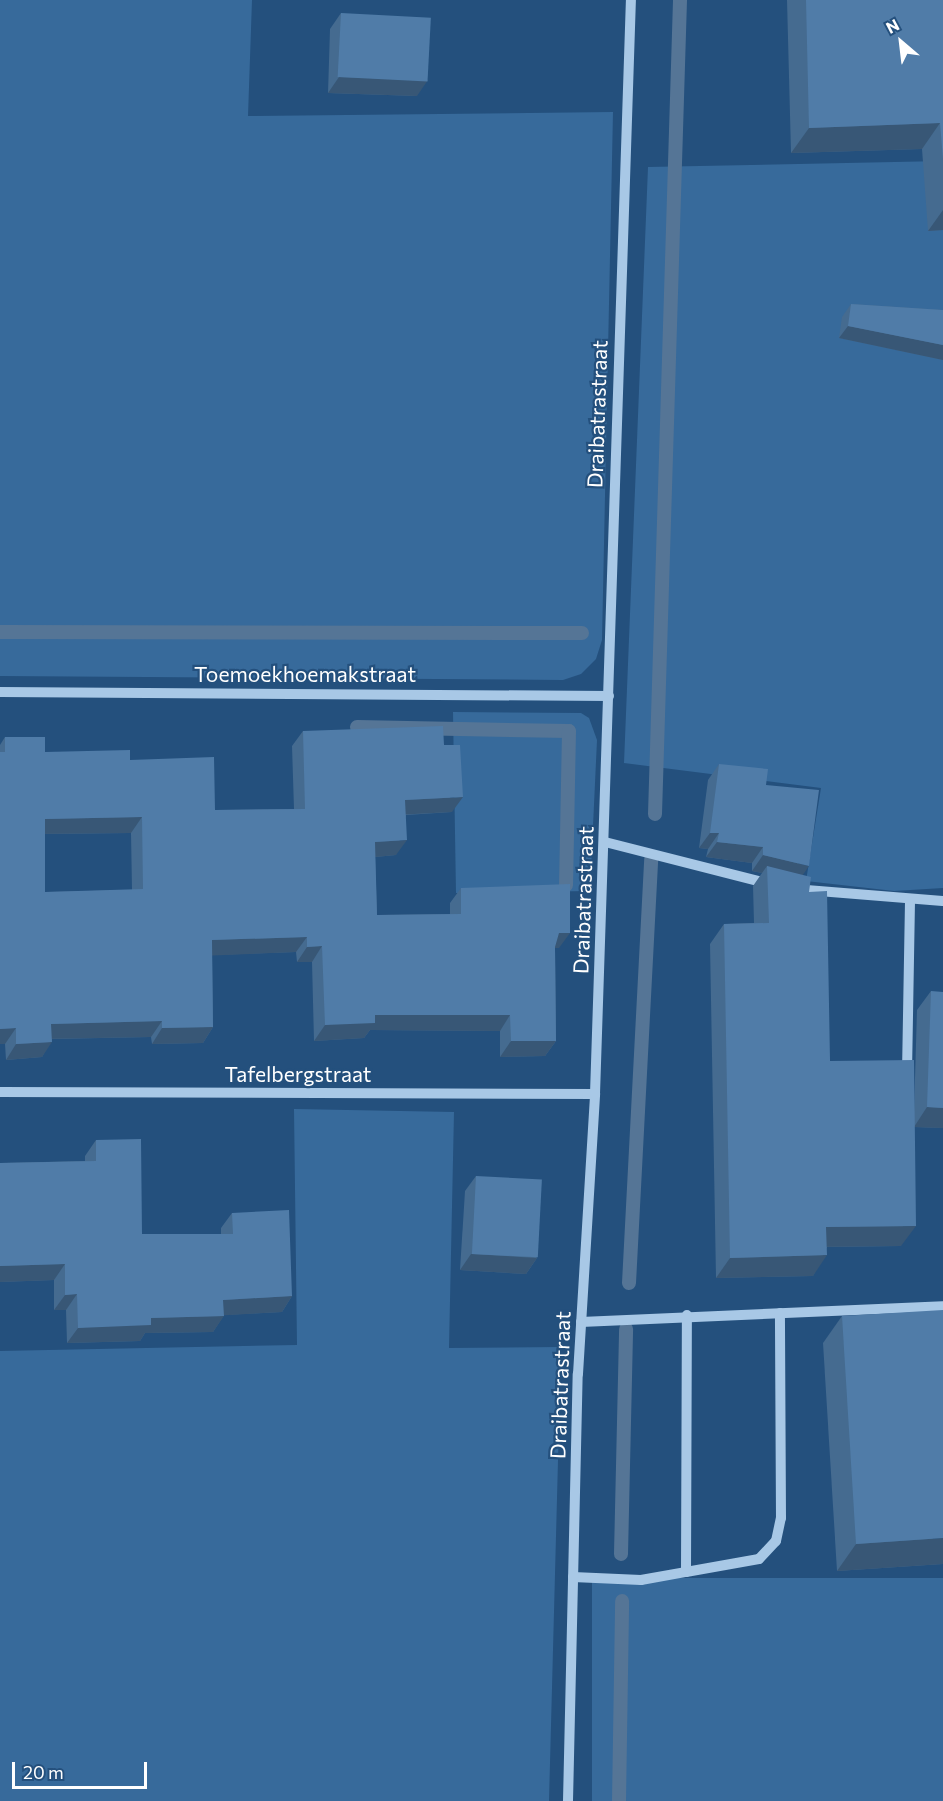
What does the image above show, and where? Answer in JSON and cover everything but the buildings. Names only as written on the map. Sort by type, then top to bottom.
[{"type":"street","name":"Draibatrastraat","points":[[568,1801],[581,1322],[595,1094],[605,842],[631,0]]},
{"type":"street","name":"Toemoekhoemakstraat","points":[[0,692],[609,696]]},
{"type":"street","points":[[605,842],[794,889],[910,902],[943,901]]},
{"type":"street","points":[[907,1090],[910,902]]},
{"type":"street","name":"Tafelbergstraat","points":[[0,1092],[595,1094]]},
{"type":"street","points":[[581,1322],[687,1315],[943,1306]]},
{"type":"street","points":[[573,1577],[641,1580],[759,1559],[776,1541],[781,1518],[780,1313]]},
{"type":"street","points":[[686,1572],[687,1315]]},
{"type":"shaded area","points":[[0,0],[252,0],[248,116],[613,112],[602,640],[596,659],[581,674],[563,680],[0,676]]},
{"type":"shaded area","points":[[943,161],[943,888],[894,891],[806,881],[821,788],[624,763],[648,167]]},
{"type":"shaded area","points":[[453,712],[581,713],[589,718],[597,740],[590,891],[456,893]]},
{"type":"shaded area","points":[[294,1109],[454,1112],[449,1348],[561,1347],[549,1801],[0,1801],[0,1351],[297,1345]]},
{"type":"shaded area","points":[[592,1578],[943,1578],[943,1801],[592,1801]]},
{"type":"waterway","points":[[655,814],[680,0]]},
{"type":"waterway","points":[[0,632],[582,633]]},
{"type":"waterway","points":[[357,727],[569,731],[566,885]]},
{"type":"waterway","points":[[629,1283],[651,860]]},
{"type":"waterway","points":[[621,1554],[626,1329]]},
{"type":"waterway","points":[[619,1801],[622,1601]]}]
